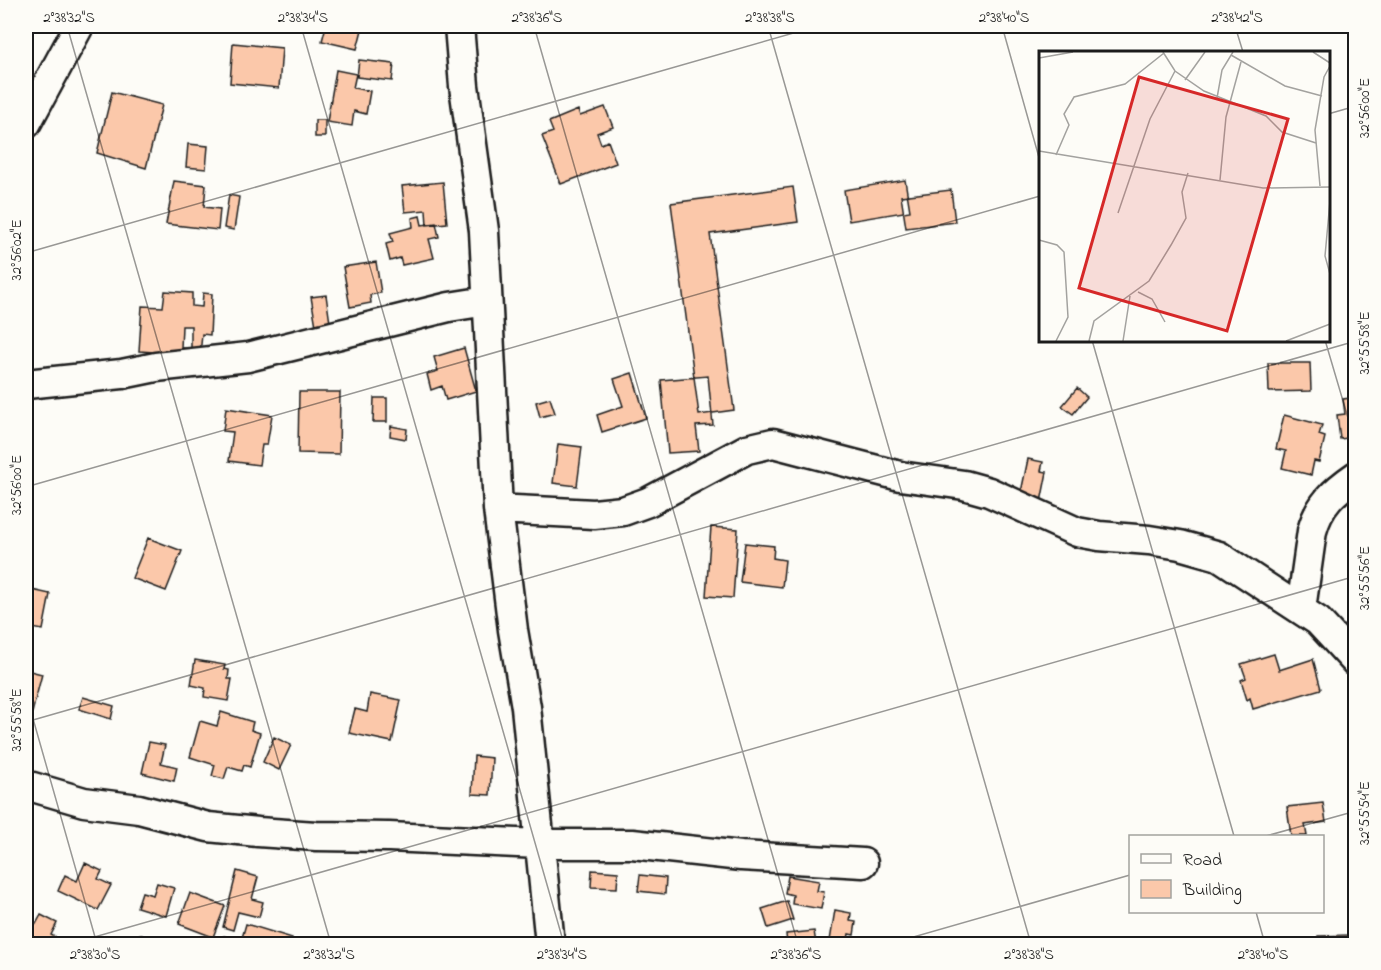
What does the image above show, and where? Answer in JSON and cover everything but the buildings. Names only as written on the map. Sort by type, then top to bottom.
[{"type":"street","points":[[26,124],[79,26]]},
{"type":"street","points":[[459,26],[464,86],[484,231],[498,509],[513,630],[526,707],[550,945]]},
{"type":"street","points":[[26,384],[248,357],[449,307],[487,301]]},
{"type":"street","points":[[498,509],[610,514],[623,511],[648,502],[747,449],[772,443],[900,476],[964,485],[989,492],[1077,532],[1180,545],[1219,556],[1318,621],[1351,652]]},
{"type":"street","points":[[1300,609],[1315,519],[1328,498],[1356,476]]},
{"type":"street","points":[[26,786],[84,802],[139,809],[208,827],[235,830],[316,836],[539,844],[632,844],[741,856],[863,863]]}]
